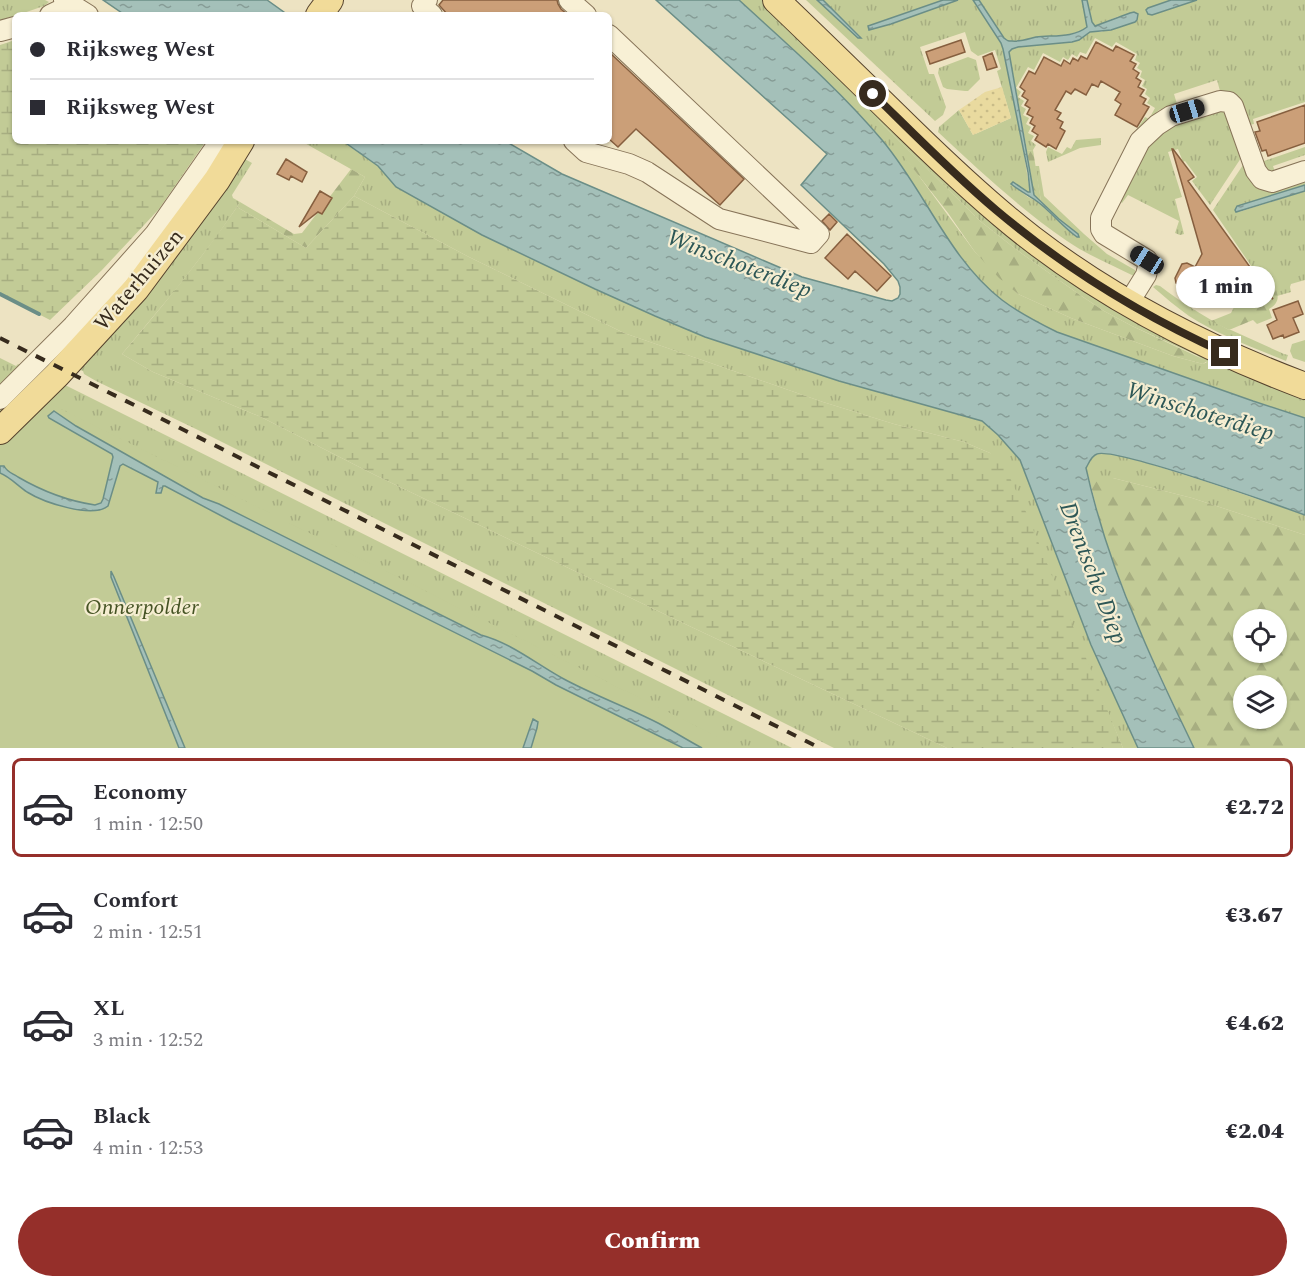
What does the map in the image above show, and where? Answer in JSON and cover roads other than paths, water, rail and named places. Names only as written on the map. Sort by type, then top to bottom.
[{"type":"main road","points":[[776,0],[947,166],[995,209],[1061,260],[1128,304],[1173,329],[1241,361],[1305,386]]},
{"type":"main road","name":"Waterhuizen","points":[[12,404],[57,375],[136,289],[217,180],[239,144]]},
{"type":"main road","points":[[0,431],[12,404]]},
{"type":"street","points":[[427,0],[422,6],[429,12]]},
{"type":"street","points":[[569,0],[583,12]]},
{"type":"street","points":[[59,12],[74,7]]},
{"type":"street","points":[[577,144],[586,152],[629,164],[647,172],[719,219],[812,243],[819,234],[612,38]]},
{"type":"street","points":[[1128,304],[1146,275],[1149,263],[1104,234],[1101,229],[1101,218],[1140,141],[1156,125],[1171,116],[1220,101],[1228,102],[1233,106],[1256,171],[1262,179],[1272,182],[1305,171]]},
{"type":"street","name":"Waterhuizen","points":[[12,404],[80,318],[155,234],[218,144]]},
{"type":"water","points":[[103,0],[267,0],[284,12],[121,12]]},
{"type":"water","points":[[656,0],[739,0],[813,68],[866,121],[897,160],[967,265],[983,283],[1015,309],[1057,332],[1305,418],[1305,515],[1197,478],[1110,454],[1095,455],[1086,468],[1108,548],[1122,587],[1151,657],[1194,748],[1138,748],[1091,645],[1020,460],[982,421],[839,381],[705,337],[655,316],[482,235],[396,187],[378,166],[347,144],[510,144],[562,174],[802,277],[892,301],[900,294],[898,281],[884,264],[801,185],[827,154]]},
{"type":"water","points":[[817,0],[823,0],[861,38],[858,38]]},
{"type":"water","points":[[943,0],[958,0],[869,30],[868,26]]},
{"type":"water","points":[[973,0],[979,0],[1004,38],[1009,41],[1081,31],[1087,27],[1082,0],[1087,0],[1095,26],[1130,13],[1138,14],[1135,22],[1111,30],[1090,32],[1079,40],[1018,47],[1009,52],[1034,195],[1079,237],[1038,202],[1011,184],[1013,182],[1030,192],[1003,49]]},
{"type":"water","points":[[1171,0],[1197,0],[1152,15],[1146,10],[1148,8]]},
{"type":"water","points":[[1305,185],[1305,191],[1236,212],[1235,210],[1237,206]]},
{"type":"water","points":[[54,411],[76,426],[203,498],[481,635],[503,643],[562,678],[658,723],[702,748],[683,748],[165,486],[161,493],[156,493],[158,482],[123,464],[120,466],[108,506],[101,510],[68,508],[34,496],[0,473],[0,466],[4,466],[10,472],[46,491],[95,505],[101,503],[103,499],[113,457],[112,454],[49,418],[48,416]]},
{"type":"water","points":[[111,571],[185,748],[179,748],[111,577]]},
{"type":"water","points":[[533,719],[538,722],[531,748],[523,748]]},
{"type":"waterway","points":[[0,294],[39,314]]},
{"type":"railway","points":[[0,338],[820,748]]},
{"type":"water label","name":"Winschoterdiep","points":[[739,264]]},
{"type":"water label","name":"Winschoterdiep","points":[[1200,412]]},
{"type":"water label","name":"Drentsche Diep","points":[[1093,573]]},
{"type":"park label","name":"Onnerpolder","points":[[142,607]]}]
